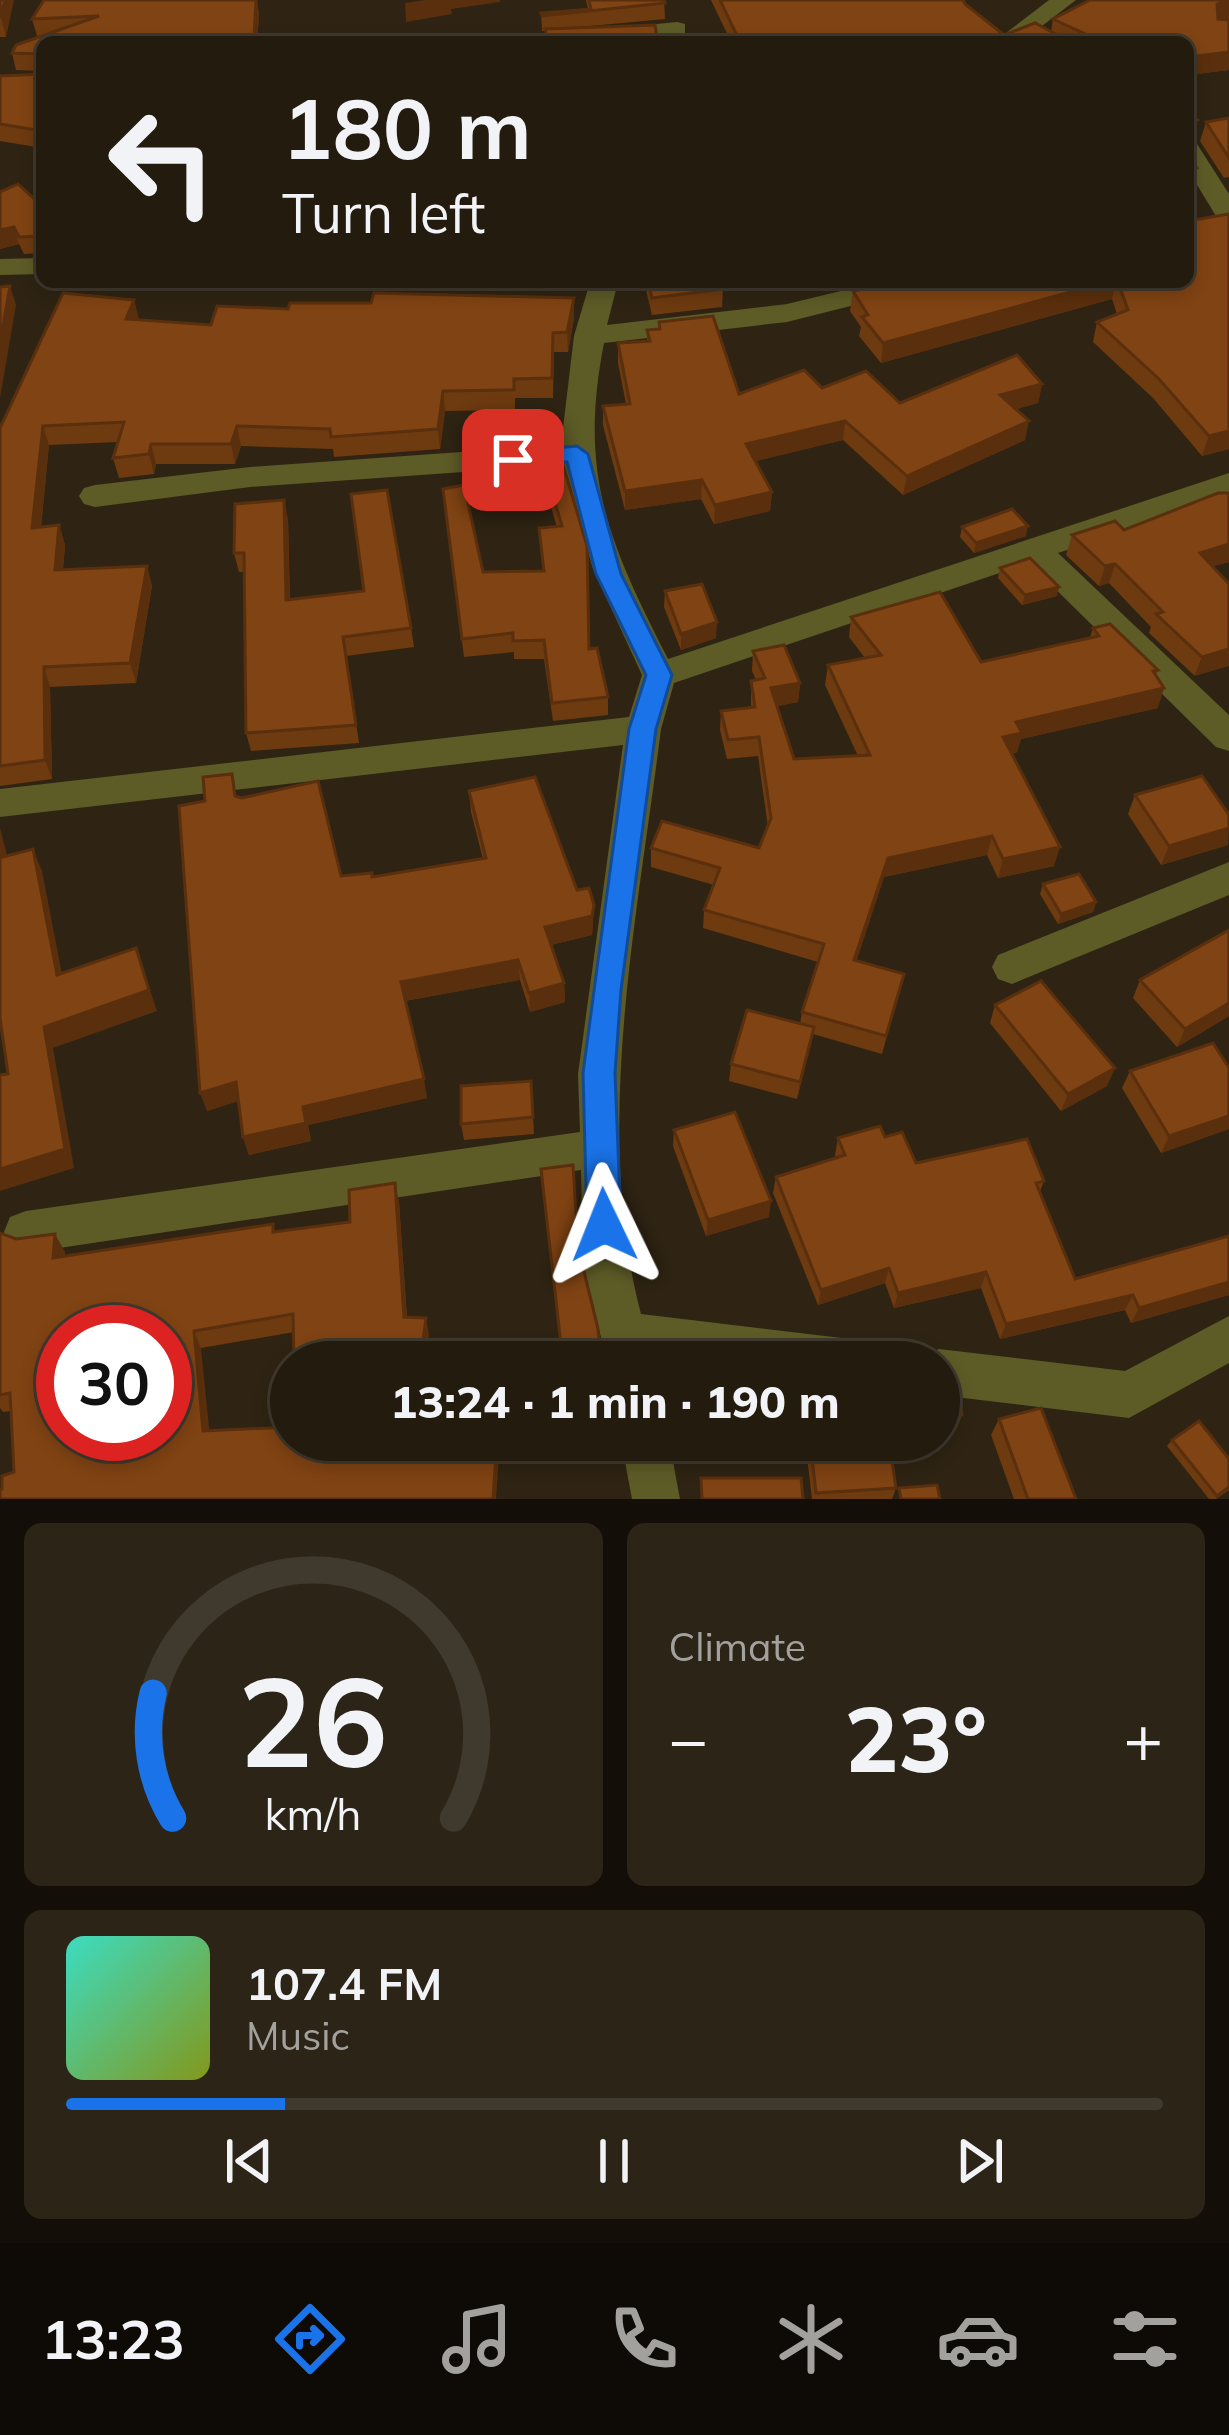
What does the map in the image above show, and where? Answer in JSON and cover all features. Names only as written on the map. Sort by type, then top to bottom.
[{"type":"street","points":[[676,0],[677,35]]},
{"type":"street","points":[[1014,36],[1064,0]]},
{"type":"street","points":[[982,25],[1001,36]]},
{"type":"street","points":[[1194,162],[1222,220]]},
{"type":"street","points":[[0,267],[36,266]]},
{"type":"street","points":[[602,288],[589,335],[577,454],[609,574],[659,675],[643,729],[599,1073],[605,1263],[625,1341]]},
{"type":"street","points":[[589,335],[787,313],[888,288]]},
{"type":"street","points":[[95,496],[250,477],[577,454]]},
{"type":"street","points":[[659,675],[1229,484]]},
{"type":"street","points":[[1036,552],[1229,737]]},
{"type":"street","points":[[0,803],[643,729]]},
{"type":"street","points":[[1012,967],[1229,878]]},
{"type":"street","points":[[26,1232],[601,1148]]},
{"type":"street","points":[[960,1375],[1129,1395],[1229,1338]]},
{"type":"street","points":[[649,1461],[656,1499]]},
{"type":"building","points":[[44,0],[256,0],[254,36],[42,36],[99,16],[32,19]]},
{"type":"building","points":[[589,0],[665,3],[542,16],[541,13],[591,9]]},
{"type":"building","points":[[720,0],[963,0],[1004,35],[1035,23],[1059,36],[737,36]]},
{"type":"building","points":[[1090,0],[1229,0],[1217,4],[1218,19],[1229,20],[1229,52],[1194,56],[1194,36],[1090,36],[1053,19]]},
{"type":"building","points":[[655,25],[657,36],[547,36],[545,29]]},
{"type":"building","points":[[36,38],[36,54],[12,53],[16,45]]},
{"type":"building","points":[[36,74],[36,130],[0,124],[0,76]]},
{"type":"building","points":[[1229,118],[1229,158],[1206,122]]},
{"type":"building","points":[[18,184],[36,200],[36,236],[19,237],[14,227],[0,230],[0,192]]},
{"type":"building","points":[[1229,214],[1229,431],[1209,436],[1159,379],[1097,322],[1128,310],[1120,288],[1194,288],[1194,220]]},
{"type":"building","points":[[10,286],[0,342],[0,287]]},
{"type":"building","points":[[650,288],[723,289],[652,298]]},
{"type":"building","points":[[1085,288],[883,343],[862,317],[868,315],[853,291]]},
{"type":"building","points":[[63,293],[134,300],[126,319],[211,325],[217,306],[288,309],[290,303],[371,303],[374,293],[574,298],[567,332],[553,333],[552,378],[514,379],[514,390],[443,391],[438,429],[331,437],[330,429],[237,426],[231,444],[151,444],[149,454],[113,458],[124,422],[43,426],[32,528],[59,525],[55,570],[147,566],[130,663],[44,667],[45,760],[0,766],[0,428]]},
{"type":"building","points":[[713,316],[739,394],[804,370],[822,388],[866,371],[900,403],[1017,355],[1042,384],[1000,395],[1029,421],[907,476],[845,421],[746,444],[772,492],[715,505],[702,480],[625,491],[603,406],[630,404],[618,343],[650,341],[647,330],[660,329],[659,322]]},
{"type":"building","points":[[559,451],[587,546],[589,649],[597,648],[608,697],[552,703],[544,640],[513,641],[513,633],[462,639],[443,489],[464,485],[483,572],[544,571],[539,528],[562,526],[540,452]]},
{"type":"building","points":[[387,490],[411,628],[343,637],[356,725],[246,733],[244,553],[234,553],[235,504],[284,500],[286,600],[364,591],[351,494]]},
{"type":"building","points":[[1218,493],[1229,493],[1229,544],[1200,553],[1229,584],[1229,649],[1202,657],[1156,614],[1163,612],[1115,564],[1105,566],[1072,535],[1115,521],[1124,530]]},
{"type":"building","points":[[1012,509],[1028,526],[976,543],[962,527]]},
{"type":"building","points":[[1030,558],[1059,587],[1025,595],[1000,568]]},
{"type":"building","points":[[702,584],[717,622],[681,634],[665,591]]},
{"type":"building","points":[[940,592],[981,662],[1099,636],[1093,628],[1110,624],[1158,670],[1153,671],[1164,688],[1016,722],[1022,733],[1003,737],[1060,847],[1003,859],[992,836],[888,858],[854,960],[904,974],[886,1036],[802,1012],[824,944],[704,910],[720,868],[651,848],[662,821],[759,848],[771,818],[759,737],[728,740],[721,711],[755,707],[751,681],[765,678],[753,651],[784,645],[800,683],[771,688],[794,759],[870,755],[828,665],[881,655],[851,617]]},
{"type":"building","points":[[232,774],[235,796],[242,798],[318,781],[341,876],[372,873],[372,877],[486,858],[469,791],[535,777],[577,890],[589,888],[594,905],[592,916],[545,927],[564,983],[529,993],[518,960],[401,982],[424,1079],[303,1107],[306,1123],[243,1137],[236,1082],[200,1093],[179,806],[205,801],[203,777]]},
{"type":"building","points":[[1202,776],[1229,815],[1229,828],[1169,846],[1135,795]]},
{"type":"building","points":[[0,844],[3,857],[33,849],[57,975],[136,948],[149,990],[44,1027],[65,1149],[0,1169],[0,1075],[8,1074],[0,1018]]},
{"type":"building","points":[[1079,874],[1096,902],[1061,914],[1043,884]]},
{"type":"building","points":[[1229,930],[1229,1003],[1185,1029],[1140,980]]},
{"type":"building","points":[[1041,981],[1115,1068],[1068,1094],[995,1005]]},
{"type":"building","points":[[747,1010],[814,1027],[800,1082],[731,1064]]},
{"type":"building","points":[[1213,1043],[1229,1068],[1229,1116],[1169,1136],[1130,1071]]},
{"type":"building","points":[[531,1081],[533,1117],[461,1124],[461,1086]]},
{"type":"building","points":[[735,1112],[771,1201],[708,1220],[674,1130]]},
{"type":"building","points":[[880,1126],[885,1137],[902,1132],[916,1163],[1027,1139],[1044,1181],[1036,1183],[1075,1279],[1229,1236],[1229,1282],[1139,1308],[1133,1295],[1006,1324],[986,1272],[898,1293],[889,1268],[821,1290],[776,1177],[845,1155],[838,1138]]},
{"type":"building","points":[[573,1165],[578,1247],[599,1341],[561,1341],[541,1169]]},
{"type":"building","points":[[395,1183],[404,1317],[426,1318],[423,1341],[294,1341],[293,1314],[194,1331],[203,1431],[270,1428],[270,1461],[496,1461],[493,1499],[0,1499],[2,1476],[14,1472],[10,1393],[0,1395],[0,1233],[16,1239],[55,1234],[53,1258],[273,1224],[273,1232],[350,1222],[349,1190]]},
{"type":"building","points":[[1041,1408],[1076,1499],[1028,1499],[999,1419]]},
{"type":"building","points":[[1199,1421],[1229,1459],[1229,1487],[1217,1496],[1172,1440]]},
{"type":"building","points":[[812,1461],[892,1461],[896,1488],[816,1493]]},
{"type":"building","points":[[701,1478],[801,1478],[803,1499],[702,1499]]},
{"type":"building","points":[[937,1485],[940,1499],[901,1499],[899,1488]]},
{"type":"route","points":[[513,460],[577,454],[609,574],[659,675],[643,729],[606,990],[599,1073],[604,1225]]}]
